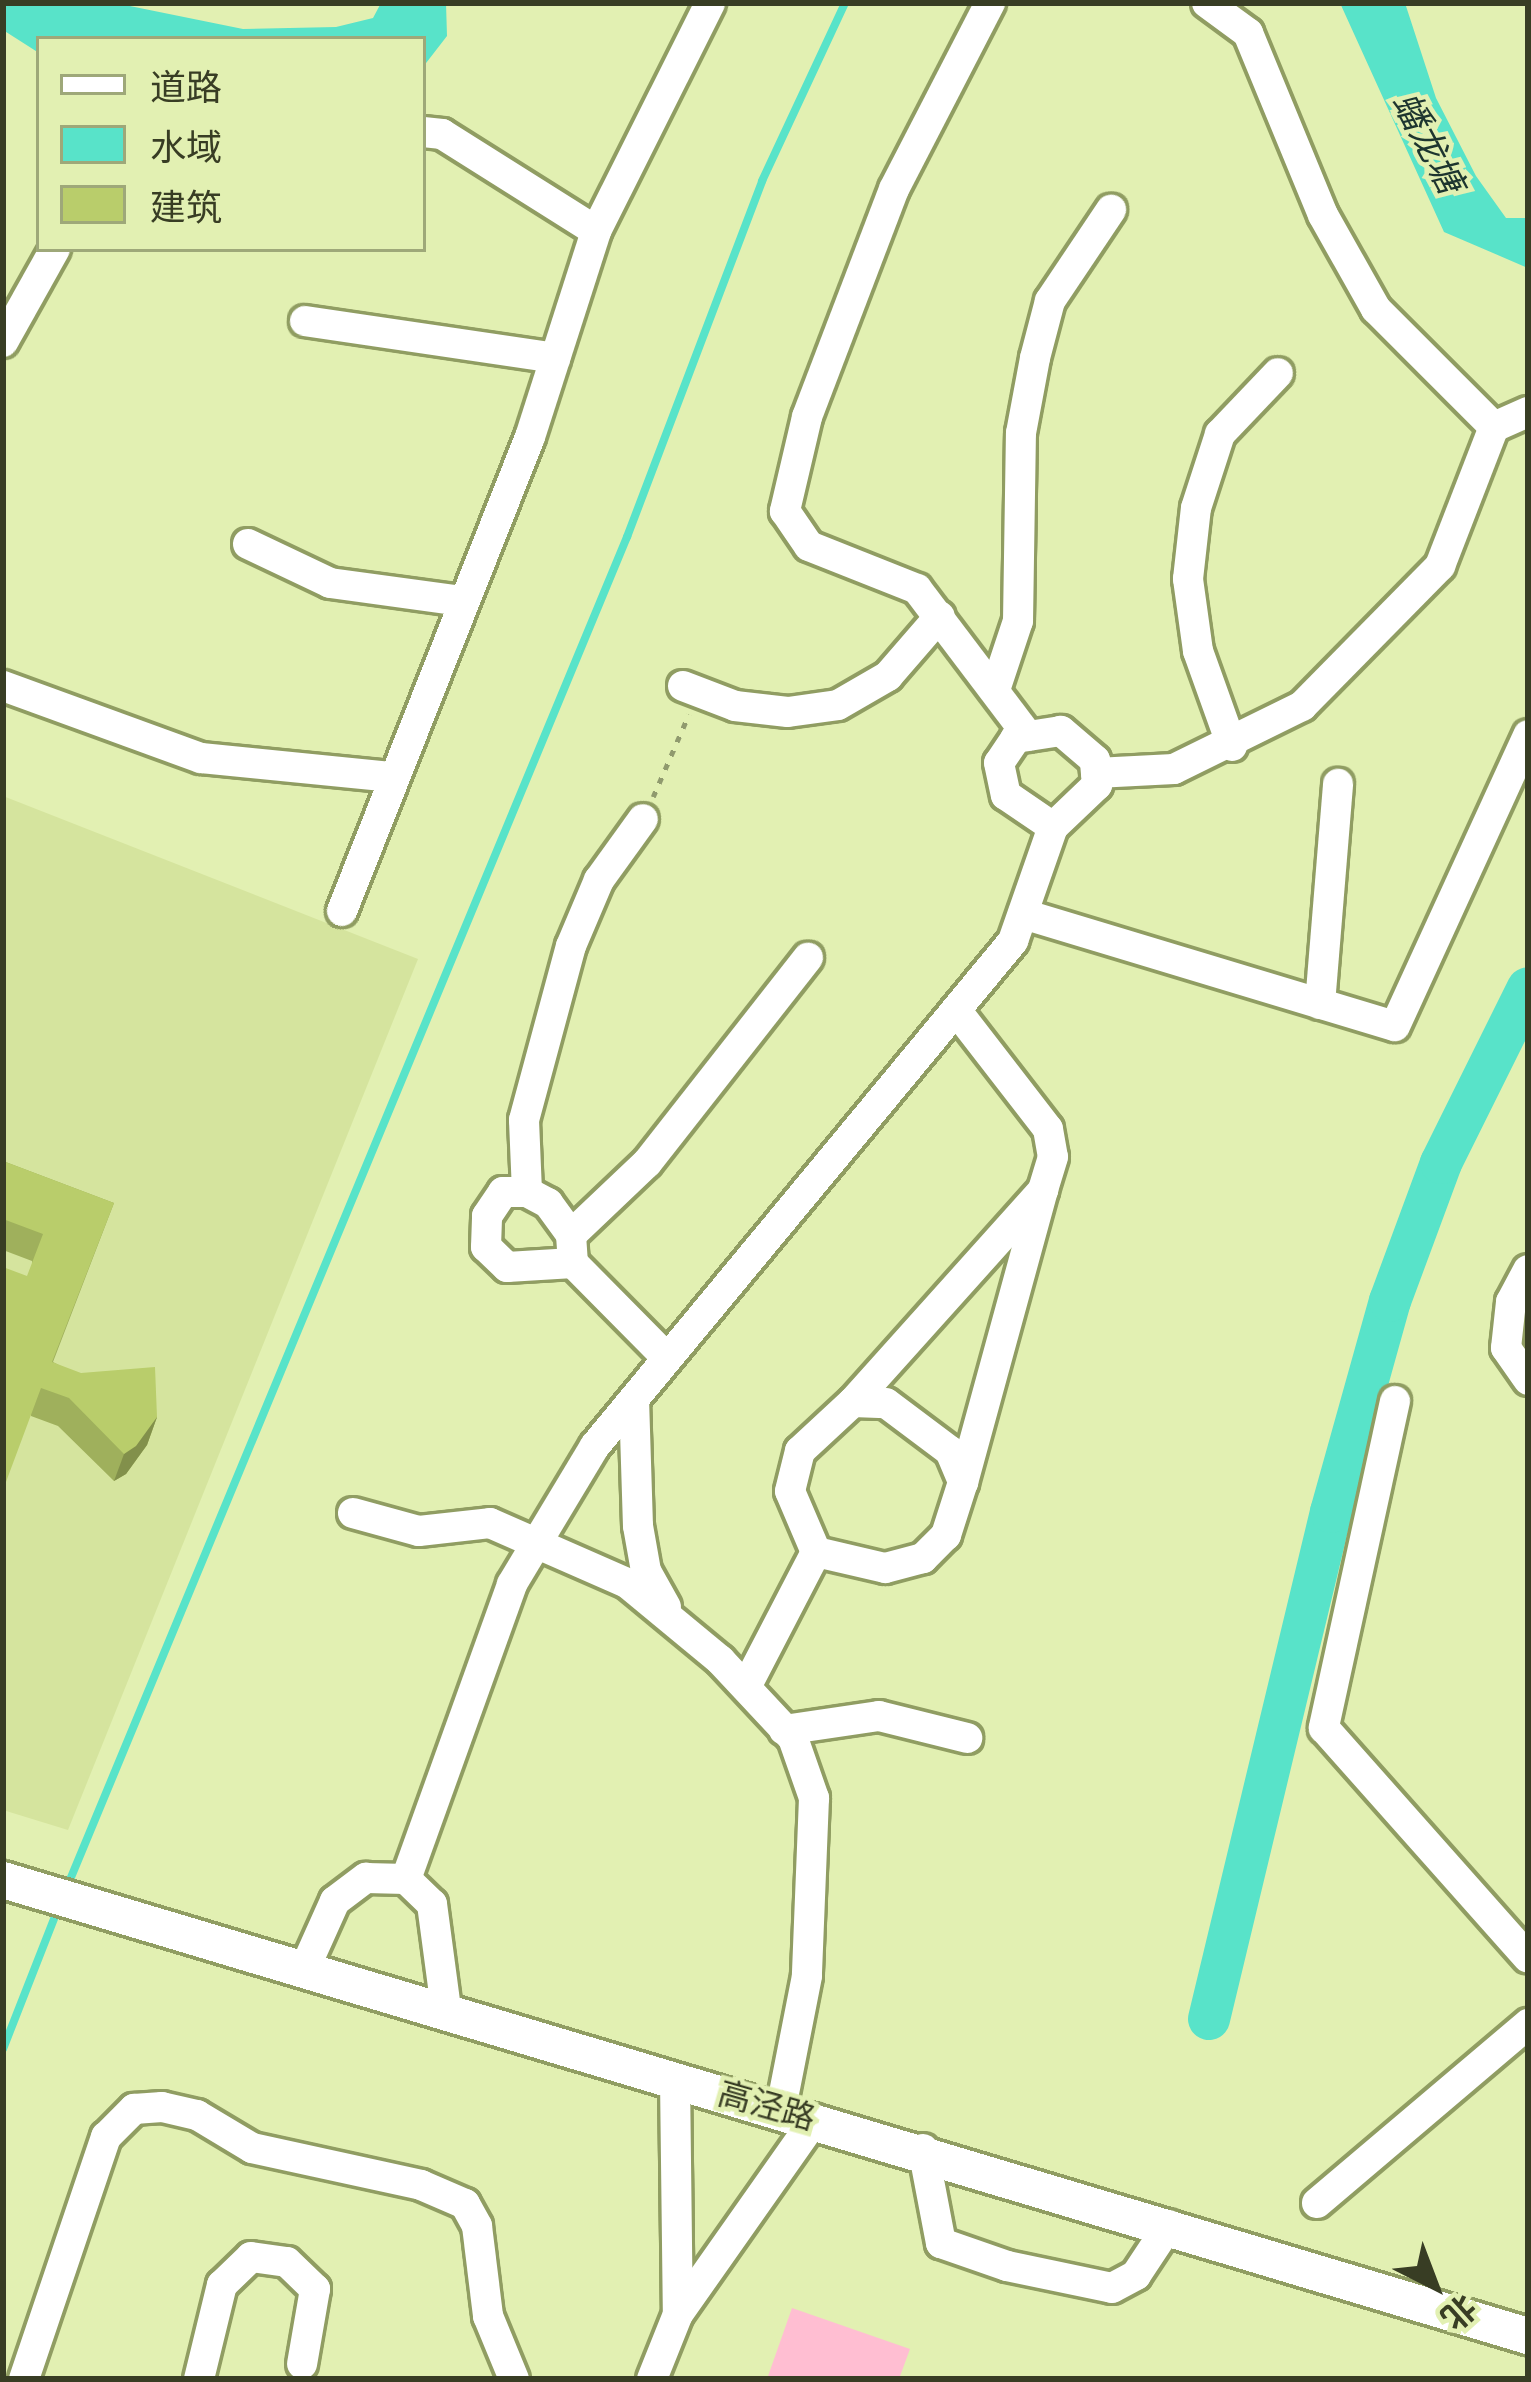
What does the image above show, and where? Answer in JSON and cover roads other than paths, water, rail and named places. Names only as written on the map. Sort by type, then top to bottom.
[{"type":"main road","name":"高泾路","points":[[3,1880],[923,2149],[1528,2336]]},
{"type":"street","points":[[343,911],[555,358],[596,231],[710,3]]},
{"type":"street","points":[[990,3],[894,189],[807,417],[785,512],[809,546],[917,589],[996,687],[1028,736]]},
{"type":"street","points":[[1207,3],[1248,32],[1323,215],[1376,309],[1494,427]]},
{"type":"street","points":[[426,132],[442,134],[596,231]]},
{"type":"street","points":[[996,687],[1018,621],[1021,433],[1035,358],[1050,301],[1111,210]]},
{"type":"street","points":[[3,342],[53,252]]},
{"type":"street","points":[[305,321],[555,358]]},
{"type":"street","points":[[1232,746],[1198,651],[1188,579],[1196,508],[1220,434],[1278,374]]},
{"type":"street","points":[[1096,772],[1174,769],[1232,746],[1302,706],[1440,566],[1494,427],[1528,412]]},
{"type":"street","points":[[248,544],[330,584],[461,601]]},
{"type":"street","points":[[691,689],[735,706],[788,712],[838,705],[887,676],[940,616]]},
{"type":"street","points":[[3,686],[201,758],[393,777]]},
{"type":"street","points":[[406,1879],[512,1584],[538,1539],[634,1399],[1013,941],[1053,827],[1097,784],[1095,760],[1061,731],[1016,738],[999,763],[1006,795],[1053,827]]},
{"type":"street","points":[[1023,914],[1395,1026],[1528,735]]},
{"type":"street","points":[[1320,1004],[1338,784]]},
{"type":"street","points":[[526,1192],[524,1120],[566,965],[599,880],[643,819]]},
{"type":"street","points":[[668,1358],[572,1249],[548,1204],[526,1192],[503,1192],[487,1216],[486,1246],[507,1267],[572,1249],[647,1163],[808,958]]},
{"type":"street","points":[[816,1552],[885,1568],[922,1558],[946,1535],[1054,1157],[1048,1129],[956,1010]]},
{"type":"street","points":[[816,1552],[790,1491],[800,1451],[853,1402],[1043,1190]]},
{"type":"street","points":[[1528,1270],[1510,1302],[1506,1348],[1528,1380]]},
{"type":"street","points":[[634,1399],[638,1526],[646,1571],[675,1623]]},
{"type":"street","points":[[1395,1401],[1324,1728],[1528,1958]]},
{"type":"street","points":[[853,1402],[886,1403],[922,1424],[950,1451],[963,1482]]},
{"type":"street","points":[[353,1513],[419,1531],[490,1523],[538,1539],[628,1583],[746,1688],[784,1730],[814,1798],[798,2114],[678,2314],[652,2379]]},
{"type":"street","points":[[746,1688],[816,1552]]},
{"type":"street","points":[[784,1730],[879,1716],[967,1738]]},
{"type":"street","points":[[305,1968],[335,1901],[366,1878],[406,1879],[432,1904],[446,2009]]},
{"type":"street","points":[[1317,2204],[1528,2024]]},
{"type":"street","points":[[675,2079],[678,2314]]},
{"type":"street","points":[[24,2379],[106,2138],[134,2109],[162,2107],[197,2115],[253,2148],[421,2185],[465,2204],[477,2226],[488,2316],[514,2379]]},
{"type":"street","points":[[923,2149],[941,2243],[1007,2266],[1112,2288],[1136,2275],[1168,2225]]},
{"type":"street","points":[[200,2379],[222,2284],[251,2257],[287,2262],[315,2289],[302,2364]]},
{"type":"water","points":[[3,3],[115,3],[243,29],[336,27],[373,18],[381,3],[446,3],[447,36],[426,63],[426,36],[36,36],[36,51],[3,30]]},
{"type":"water","name":"蟠龙塘","points":[[1340,3],[1405,3],[1436,98],[1476,176],[1506,218],[1528,218],[1528,268],[1444,232]]},
{"type":"waterway","points":[[67,1887],[627,537],[762,181],[845,3]]},
{"type":"waterway","points":[[1209,2019],[1331,1512],[1390,1301],[1441,1163],[1528,988]]},
{"type":"waterway","points":[[3,2049],[59,1906]]}]
